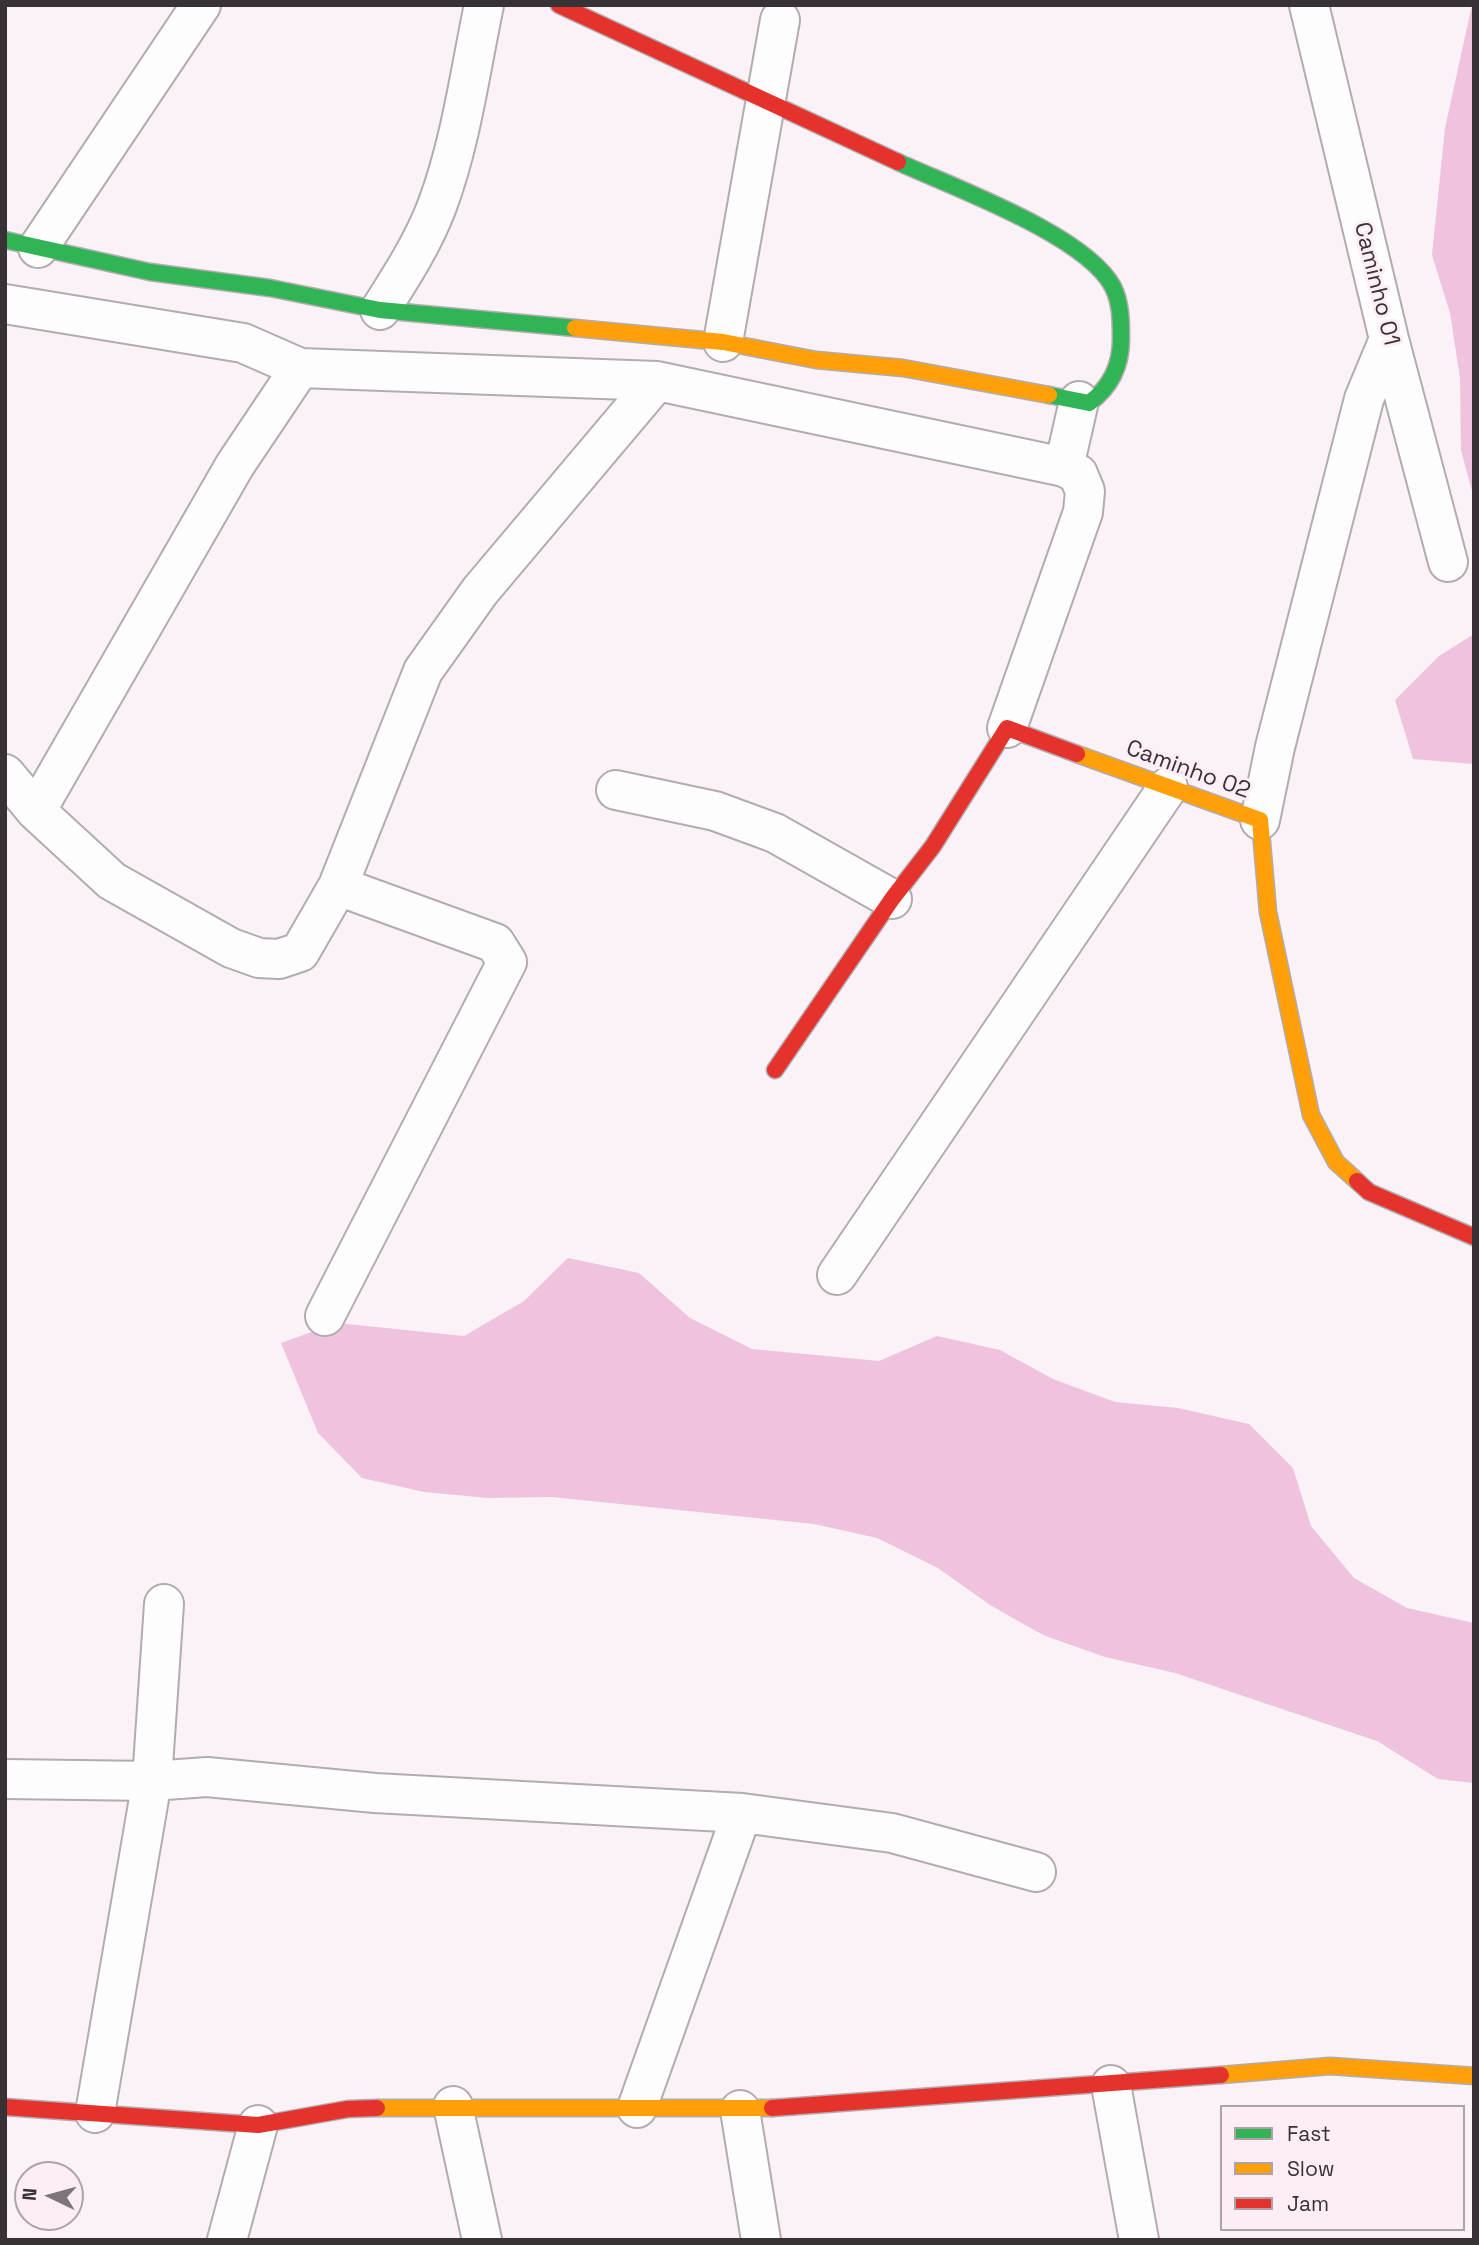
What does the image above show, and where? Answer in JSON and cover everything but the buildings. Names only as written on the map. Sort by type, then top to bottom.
[{"type":"street","points":[[201,5],[22,244],[150,272],[271,288],[380,310],[723,342],[816,360],[903,368],[1089,403],[1111,386],[1120,356],[1122,324],[1119,296],[1086,256],[1044,229],[559,5]]},
{"type":"street","points":[[380,310],[410,264],[437,206],[455,144],[484,5]]},
{"type":"street","name":"Caminho 01","points":[[1308,5],[1389,339],[1448,562]]},
{"type":"street","points":[[723,342],[780,20]]},
{"type":"street","points":[[5,304],[243,343],[300,368],[657,381],[1064,467],[1079,474],[1085,491],[1083,512],[1007,728],[933,846],[892,899],[775,1070]]},
{"type":"street","points":[[1260,820],[1275,747],[1364,399],[1389,339]]},
{"type":"street","points":[[36,811],[235,465],[300,368]]},
{"type":"street","points":[[5,774],[36,811],[112,881],[231,948],[259,958],[279,959],[300,952],[338,886],[423,671],[480,591],[657,381]]},
{"type":"street","points":[[1064,467],[1079,401]]},
{"type":"street","name":"Caminho 02","points":[[1007,728],[1260,820],[1268,912],[1311,1115],[1336,1162],[1369,1192],[1474,1237]]},
{"type":"street","points":[[837,1275],[1168,787]]},
{"type":"street","points":[[616,790],[715,811],[775,832],[892,899]]},
{"type":"street","points":[[325,1315],[507,962],[495,943],[338,886]]},
{"type":"street","points":[[95,2113],[152,1781],[164,1604]]},
{"type":"street","points":[[5,1779],[152,1781],[207,1777],[375,1793],[742,1813],[892,1833],[1036,1872]]},
{"type":"street","points":[[637,2108],[742,1813]]},
{"type":"street","points":[[5,2108],[258,2125],[348,2109],[453,2106],[740,2110],[1111,2085],[1330,2066],[1474,2076]]},
{"type":"street","points":[[1111,2085],[1139,2240]]},
{"type":"street","points":[[453,2106],[482,2240]]},
{"type":"street","points":[[740,2110],[761,2240]]},
{"type":"street","points":[[227,2240],[258,2125]]},
{"type":"shaded area","points":[[1472,5],[1474,499],[1461,450],[1460,378],[1450,313],[1432,255],[1445,128]]},
{"type":"shaded area","points":[[1474,634],[1474,764],[1413,759],[1395,700],[1439,656]]},
{"type":"shaded area","points":[[568,1258],[639,1273],[690,1318],[752,1349],[879,1361],[937,1336],[1000,1350],[1053,1379],[1115,1402],[1178,1408],[1249,1424],[1293,1468],[1311,1526],[1354,1578],[1407,1608],[1474,1623],[1474,1783],[1438,1779],[1377,1741],[1175,1673],[1105,1657],[1043,1635],[990,1605],[938,1568],[877,1538],[814,1524],[552,1497],[488,1498],[424,1492],[362,1478],[318,1433],[281,1343],[337,1323],[464,1336],[524,1301]]},
{"type":"traffic: fast","points":[[898,162],[1016,214],[1047,231],[1076,249],[1098,268],[1113,287],[1119,306],[1121,339],[1117,367],[1109,383],[1089,403],[1049,395]]},
{"type":"traffic: fast","points":[[5,240],[150,272],[270,288],[380,310],[575,328]]},
{"type":"traffic: slow","points":[[575,328],[723,342],[816,360],[903,368],[1049,395]]},
{"type":"traffic: slow","points":[[1077,754],[1260,820],[1268,912],[1311,1115],[1336,1162],[1357,1181]]},
{"type":"traffic: slow","points":[[1221,2075],[1330,2066],[1474,2076]]},
{"type":"traffic: slow","points":[[377,2108],[772,2108]]},
{"type":"traffic: jam","points":[[559,5],[898,162]]},
{"type":"traffic: jam","points":[[775,1070],[892,899],[933,846],[1007,728],[1077,754]]},
{"type":"traffic: jam","points":[[1357,1181],[1369,1192],[1474,1237]]},
{"type":"traffic: jam","points":[[772,2108],[1221,2075]]},
{"type":"traffic: jam","points":[[5,2107],[258,2125],[348,2109],[377,2108]]}]
